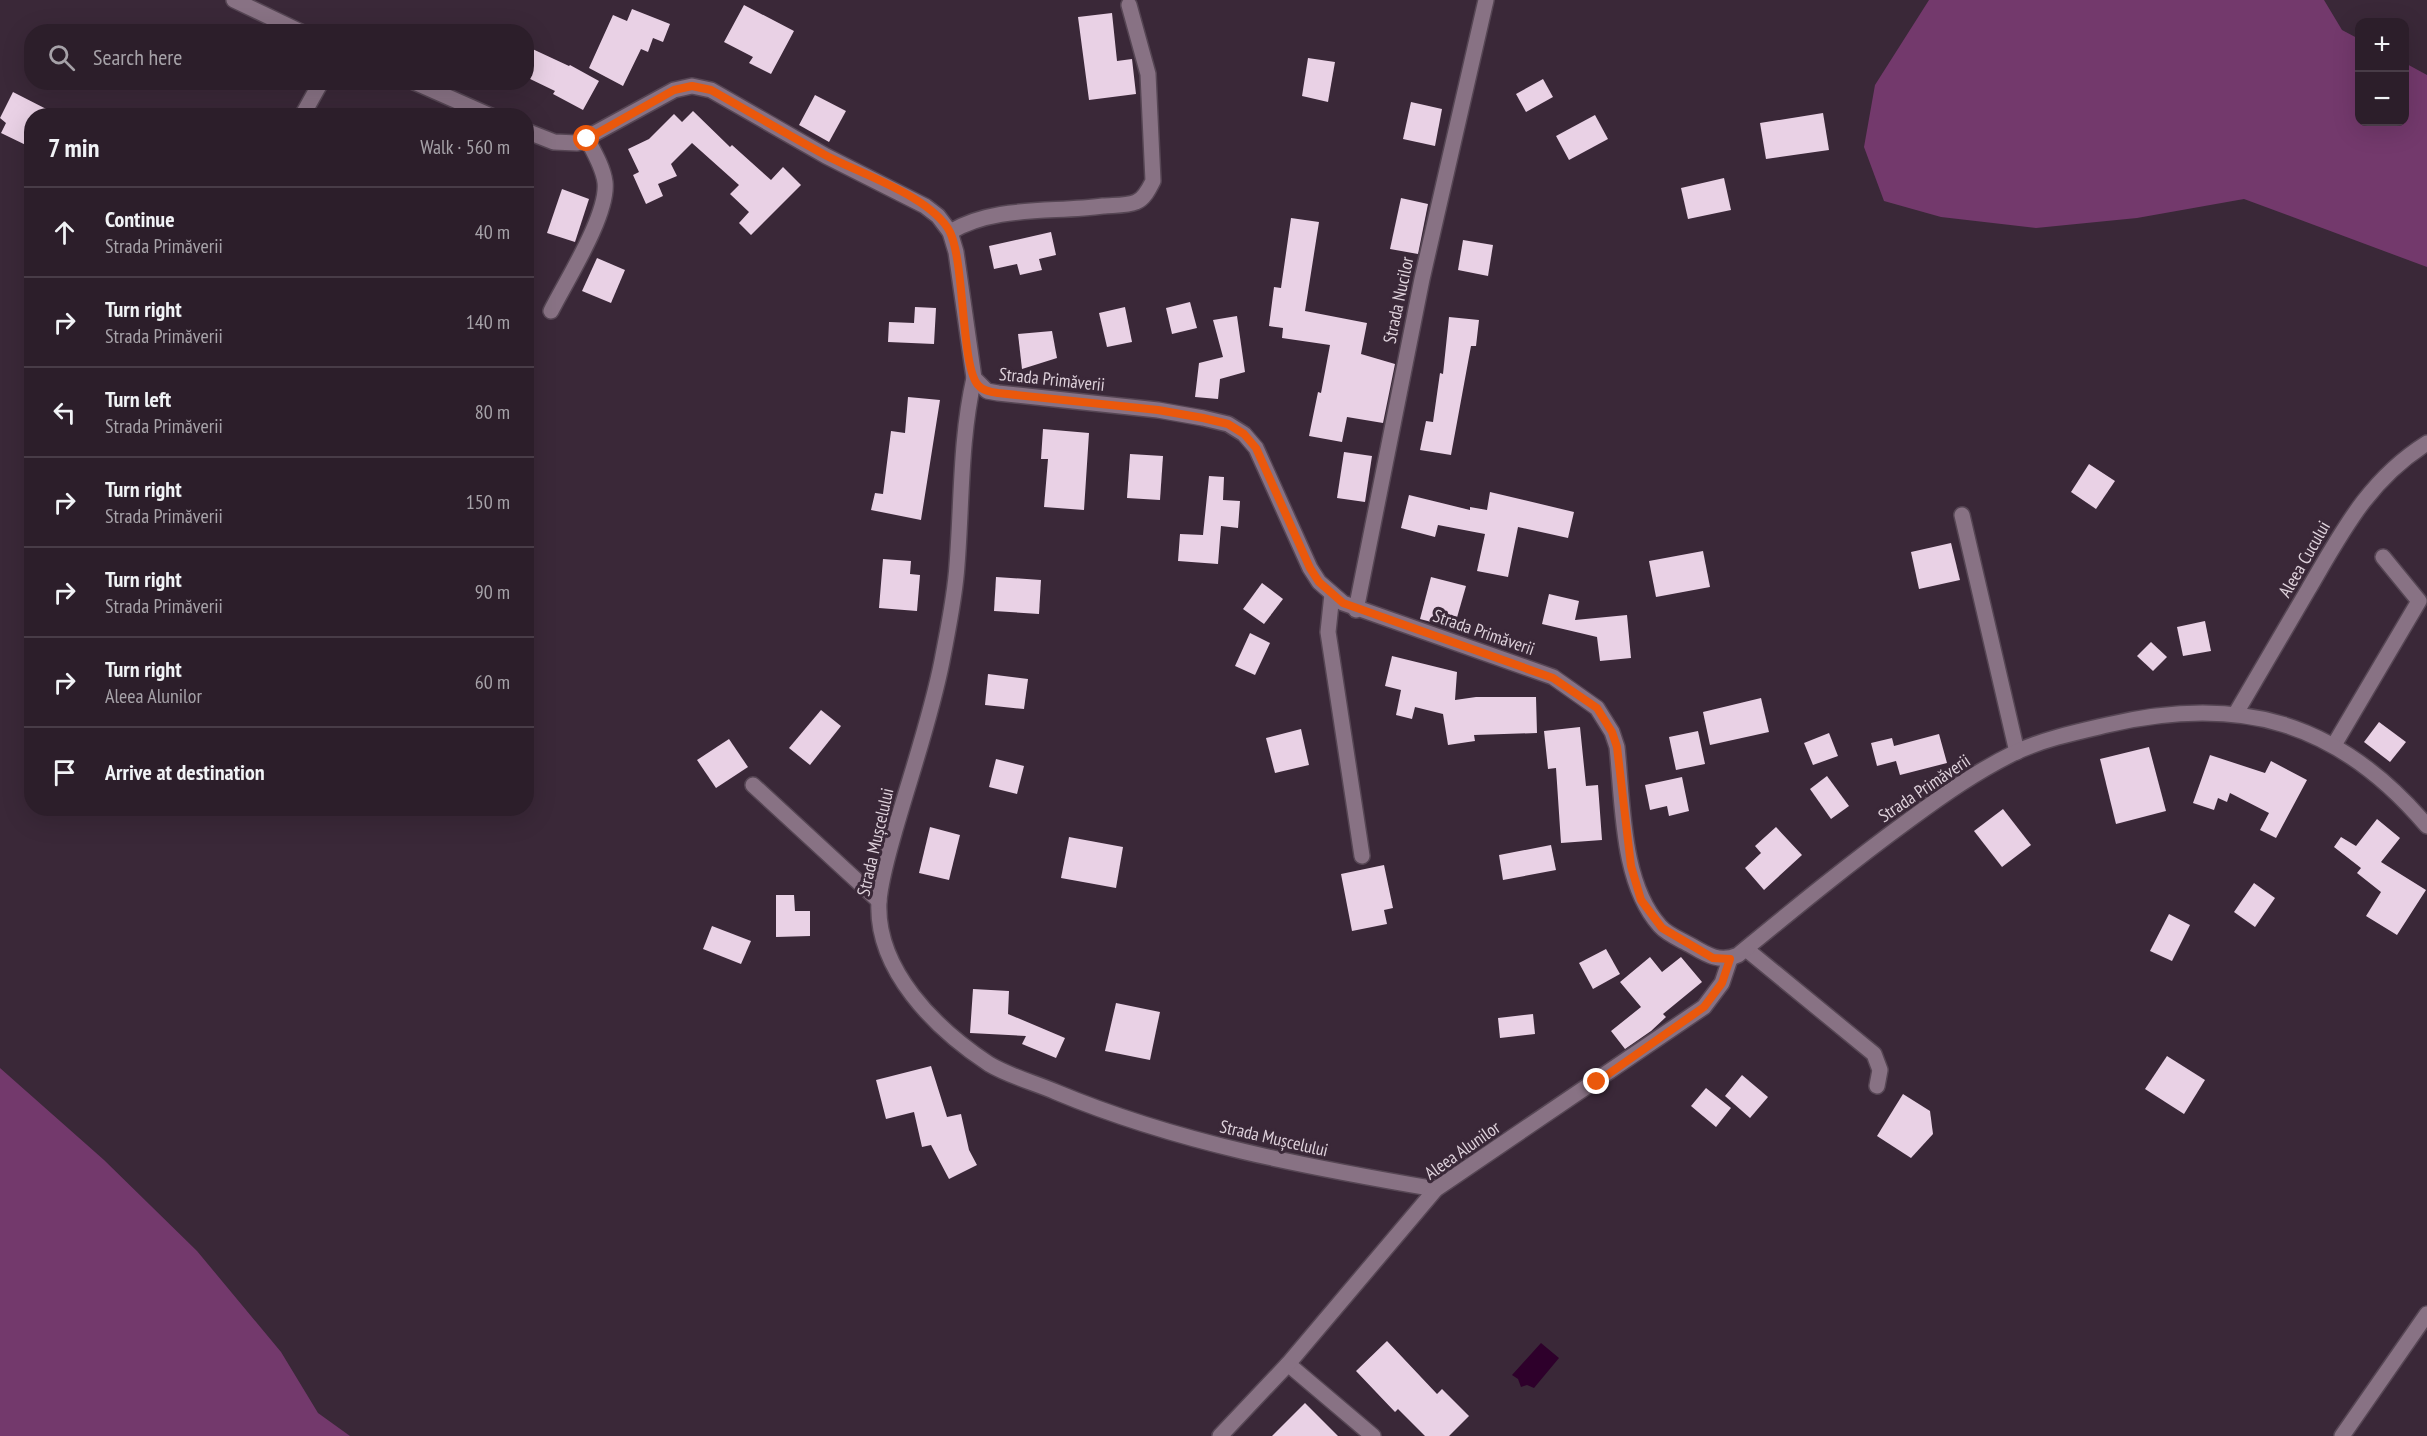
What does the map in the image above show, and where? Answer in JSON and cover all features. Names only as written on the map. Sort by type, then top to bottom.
[{"type":"street","points":[[234,0],[284,24]]},
{"type":"street","name":"Strada Nucilor","points":[[1356,610],[1422,279],[1486,0]]},
{"type":"street","points":[[950,232],[968,221],[992,214],[1077,210],[1136,202],[1149,191],[1153,181],[1148,74],[1129,5]]},
{"type":"street","name":"Strada Primăverii","points":[[534,134],[563,144],[587,139],[674,90],[692,86],[711,90],[826,156],[938,216],[950,232],[956,252],[974,378],[987,391],[1158,410],[1228,424],[1244,434],[1256,448],[1310,568],[1332,594],[1356,610],[1553,678],[1597,708],[1612,732],[1617,747],[1631,866],[1641,900],[1662,928],[1713,958],[1730,959],[1746,949],[1851,863],[1959,784],[2017,752],[2072,733],[2130,719],[2179,713],[2236,713],[2300,730],[2334,745],[2362,762],[2401,795],[2427,826]]},
{"type":"street","points":[[306,108],[317,90]]},
{"type":"street","points":[[428,90],[459,108]]},
{"type":"street","points":[[551,311],[593,229],[604,198],[605,182],[587,139]]},
{"type":"street","name":"Strada Mușcelului","points":[[974,378],[963,438],[957,568],[950,617],[941,666],[888,857],[879,901],[886,951],[909,989],[936,1023],[991,1065],[1081,1103],[1180,1136],[1257,1156],[1436,1189]]},
{"type":"street","name":"Aleea Cucului","points":[[2236,713],[2352,515],[2376,484],[2405,457],[2427,442]]},
{"type":"street","points":[[1962,515],[2017,752]]},
{"type":"street","points":[[2334,745],[2419,602],[2383,557]]},
{"type":"street","points":[[1332,594],[1328,632],[1362,856]]},
{"type":"street","points":[[753,785],[879,901]]},
{"type":"street","points":[[1746,949],[1874,1054],[1880,1070],[1877,1086]]},
{"type":"street","name":"Aleea Alunilor","points":[[1220,1436],[1288,1364],[1436,1189],[1704,1007],[1722,983],[1730,959]]},
{"type":"street","points":[[2342,1436],[2427,1314]]},
{"type":"street","points":[[1288,1364],[1373,1436]]},
{"type":"shaded area","points":[[1929,0],[2324,0],[2342,30],[2355,37],[2355,126],[2409,126],[2409,65],[2427,75],[2427,267],[2244,199],[2137,218],[2036,228],[1941,217],[1884,201],[1864,147],[1875,85]]},
{"type":"shaded area","points":[[0,1068],[104,1160],[197,1251],[281,1352],[318,1413],[350,1436],[0,1436]]},
{"type":"shaded area","points":[[1541,1343],[1559,1358],[1534,1388],[1527,1385],[1521,1387],[1518,1379],[1512,1375]]},
{"type":"building","points":[[744,5],[794,31],[771,74],[749,63],[753,57],[724,42]]},
{"type":"building","points":[[632,9],[670,24],[663,42],[653,38],[648,52],[641,49],[623,86],[589,68],[613,15],[627,21]]},
{"type":"building","points":[[1112,13],[1117,61],[1132,59],[1136,94],[1089,100],[1078,17]]},
{"type":"building","points":[[534,50],[570,65],[599,81],[583,110],[553,94],[555,91],[534,81]]},
{"type":"building","points":[[1308,58],[1335,62],[1328,102],[1302,96]]},
{"type":"building","points":[[1543,79],[1553,97],[1526,112],[1516,94]]},
{"type":"building","points":[[13,92],[44,108],[24,108],[24,144],[1,133],[6,123],[0,118]]},
{"type":"building","points":[[815,95],[846,111],[829,142],[799,125]]},
{"type":"building","points":[[1411,102],[1442,109],[1435,146],[1403,139]]},
{"type":"building","points":[[693,111],[730,147],[732,145],[771,180],[783,167],[801,185],[751,235],[739,223],[749,212],[730,194],[739,185],[692,143],[671,164],[677,176],[658,184],[663,196],[646,204],[633,175],[639,172],[628,149],[649,139],[674,114],[682,122]]},
{"type":"building","points":[[1823,113],[1829,150],[1766,159],[1760,123]]},
{"type":"building","points":[[1595,115],[1608,139],[1569,160],[1556,136]]},
{"type":"building","points":[[1724,178],[1731,210],[1688,219],[1681,188]]},
{"type":"building","points":[[562,189],[589,199],[575,242],[547,233]]},
{"type":"building","points":[[1401,198],[1428,204],[1418,254],[1390,249]]},
{"type":"building","points":[[1291,218],[1319,222],[1305,311],[1367,323],[1361,354],[1395,364],[1383,423],[1347,417],[1342,442],[1309,436],[1318,392],[1321,393],[1330,345],[1282,338],[1283,328],[1269,326],[1274,287],[1281,288]]},
{"type":"building","points":[[1051,232],[1056,255],[1039,259],[1042,270],[1020,275],[1017,264],[994,269],[989,246]]},
{"type":"building","points":[[1463,240],[1493,245],[1488,276],[1458,270]]},
{"type":"building","points":[[597,258],[625,270],[611,303],[582,291]]},
{"type":"building","points":[[1190,302],[1197,328],[1172,334],[1166,308]]},
{"type":"building","points":[[915,307],[936,308],[934,344],[888,342],[889,322],[914,323]]},
{"type":"building","points":[[1125,307],[1132,342],[1107,347],[1099,313]]},
{"type":"building","points":[[1237,316],[1245,372],[1220,379],[1218,399],[1195,397],[1199,363],[1223,357],[1213,320]]},
{"type":"building","points":[[1449,317],[1479,320],[1476,346],[1471,346],[1451,455],[1420,450],[1426,421],[1433,422],[1440,373],[1443,374]]},
{"type":"building","points":[[1052,331],[1057,358],[1022,369],[1018,334]]},
{"type":"building","points":[[908,397],[940,400],[921,520],[871,510],[875,493],[883,494],[891,431],[905,433]]},
{"type":"building","points":[[1043,429],[1089,433],[1084,510],[1044,507],[1048,459],[1041,459]]},
{"type":"building","points":[[1344,452],[1372,456],[1365,502],[1337,498]]},
{"type":"building","points":[[1130,454],[1163,456],[1160,500],[1127,498]]},
{"type":"building","points":[[2089,464],[2115,481],[2096,509],[2071,492]]},
{"type":"building","points":[[1209,476],[1224,477],[1223,500],[1240,501],[1238,528],[1221,526],[1218,564],[1178,561],[1180,534],[1203,535]]},
{"type":"building","points":[[1490,492],[1574,512],[1568,538],[1518,527],[1508,577],[1477,571],[1485,534],[1438,525],[1435,537],[1401,528],[1409,495],[1470,510],[1470,507],[1487,510]]},
{"type":"building","points":[[1951,543],[1960,580],[1919,589],[1911,552]]},
{"type":"building","points":[[1703,551],[1710,587],[1656,597],[1649,561]]},
{"type":"building","points":[[883,559],[911,561],[910,574],[920,575],[917,611],[879,608]]},
{"type":"building","points":[[996,577],[1041,580],[1039,614],[994,611]]},
{"type":"building","points":[[1431,577],[1466,586],[1454,628],[1420,619]]},
{"type":"building","points":[[1262,583],[1283,599],[1264,624],[1243,609]]},
{"type":"building","points":[[1549,594],[1579,601],[1575,620],[1627,615],[1631,658],[1600,661],[1597,637],[1542,624]]},
{"type":"building","points":[[2205,621],[2211,651],[2183,656],[2177,627]]},
{"type":"building","points":[[1250,633],[1270,643],[1255,675],[1235,666]]},
{"type":"building","points":[[2151,642],[2167,657],[2153,671],[2137,656]]},
{"type":"building","points":[[1392,656],[1457,672],[1455,700],[1476,697],[1536,697],[1537,733],[1474,735],[1475,741],[1448,745],[1443,714],[1415,707],[1412,719],[1396,715],[1401,690],[1385,686]]},
{"type":"building","points":[[988,674],[1028,679],[1024,709],[985,705]]},
{"type":"building","points":[[1761,698],[1769,732],[1710,745],[1703,712]]},
{"type":"building","points":[[821,710],[841,726],[810,765],[789,748]]},
{"type":"building","points":[[2379,722],[2406,742],[2390,762],[2364,742]]},
{"type":"building","points":[[1580,727],[1586,786],[1598,785],[1602,840],[1561,843],[1556,768],[1548,769],[1544,731]]},
{"type":"building","points":[[1301,729],[1309,765],[1275,773],[1266,738]]},
{"type":"building","points":[[1698,731],[1705,764],[1676,770],[1669,737]]},
{"type":"building","points":[[1829,733],[1838,756],[1813,765],[1804,743]]},
{"type":"building","points":[[1939,734],[1947,763],[1900,775],[1896,761],[1877,766],[1871,743],[1892,738],[1894,746]]},
{"type":"building","points":[[729,739],[748,767],[716,788],[697,760]]},
{"type":"building","points":[[2149,747],[2166,811],[2116,824],[2100,759]]},
{"type":"building","points":[[2210,755],[2265,773],[2271,761],[2307,780],[2276,838],[2260,830],[2269,813],[2230,793],[2227,802],[2218,798],[2214,810],[2193,803]]},
{"type":"building","points":[[996,759],[1024,766],[1017,794],[989,787]]},
{"type":"building","points":[[1827,776],[1849,806],[1831,819],[1810,789]]},
{"type":"building","points":[[1682,777],[1689,811],[1669,816],[1667,806],[1650,810],[1645,785]]},
{"type":"building","points":[[2003,809],[2031,845],[2002,867],[1974,831]]},
{"type":"building","points":[[2377,819],[2400,838],[2381,862],[2426,890],[2397,935],[2366,916],[2381,892],[2357,873],[2361,868],[2334,847],[2341,837],[2356,846]]},
{"type":"building","points":[[930,827],[960,835],[949,880],[919,873]]},
{"type":"building","points":[[1776,827],[1802,855],[1764,890],[1745,868],[1761,853],[1755,846]]},
{"type":"building","points":[[1069,837],[1123,847],[1116,888],[1061,878]]},
{"type":"building","points":[[1551,845],[1556,870],[1503,880],[1499,855]]},
{"type":"building","points":[[1384,865],[1393,908],[1384,910],[1387,924],[1352,931],[1341,874]]},
{"type":"building","points":[[2254,883],[2275,898],[2255,927],[2234,912]]},
{"type":"building","points":[[776,895],[794,895],[795,911],[810,911],[810,936],[776,937]]},
{"type":"building","points":[[2169,914],[2190,925],[2172,961],[2150,951]]},
{"type":"building","points":[[712,926],[751,941],[741,964],[703,949]]},
{"type":"building","points":[[1606,949],[1620,974],[1593,989],[1579,963]]},
{"type":"building","points":[[1650,957],[1662,972],[1681,957],[1702,982],[1663,1014],[1666,1017],[1651,1031],[1625,1049],[1611,1031],[1641,1007],[1620,982]]},
{"type":"building","points":[[973,989],[1009,991],[1008,1014],[1065,1038],[1056,1058],[1022,1044],[1026,1036],[970,1033]]},
{"type":"building","points":[[1116,1003],[1160,1012],[1150,1060],[1105,1051]]},
{"type":"building","points":[[1533,1014],[1535,1034],[1500,1038],[1498,1018]]},
{"type":"building","points":[[2167,1056],[2205,1080],[2184,1114],[2145,1089]]},
{"type":"building","points":[[931,1066],[947,1117],[961,1114],[969,1150],[977,1165],[949,1179],[931,1145],[922,1147],[914,1112],[886,1119],[876,1080]]},
{"type":"building","points":[[1742,1075],[1768,1097],[1750,1118],[1725,1096]]},
{"type":"building","points":[[1706,1088],[1731,1108],[1716,1127],[1691,1106]]},
{"type":"building","points":[[1903,1094],[1930,1111],[1933,1134],[1911,1158],[1877,1136]]},
{"type":"building","points":[[1387,1341],[1437,1394],[1442,1389],[1469,1416],[1449,1436],[1425,1436],[1398,1409],[1395,1412],[1356,1371]]},
{"type":"building","points":[[1305,1403],[1338,1436],[1272,1436]]},
{"type":"route","points":[[587,139],[674,90],[692,86],[711,90],[826,156],[909,197],[938,216],[950,232],[956,252],[970,361],[978,385],[987,391],[998,393],[1158,410],[1228,424],[1244,434],[1256,448],[1310,568],[1319,582],[1343,603],[1356,610],[1465,645],[1553,678],[1580,694],[1597,708],[1612,732],[1617,747],[1631,866],[1641,900],[1662,928],[1713,958],[1730,959],[1722,983],[1704,1007],[1597,1082]]}]
